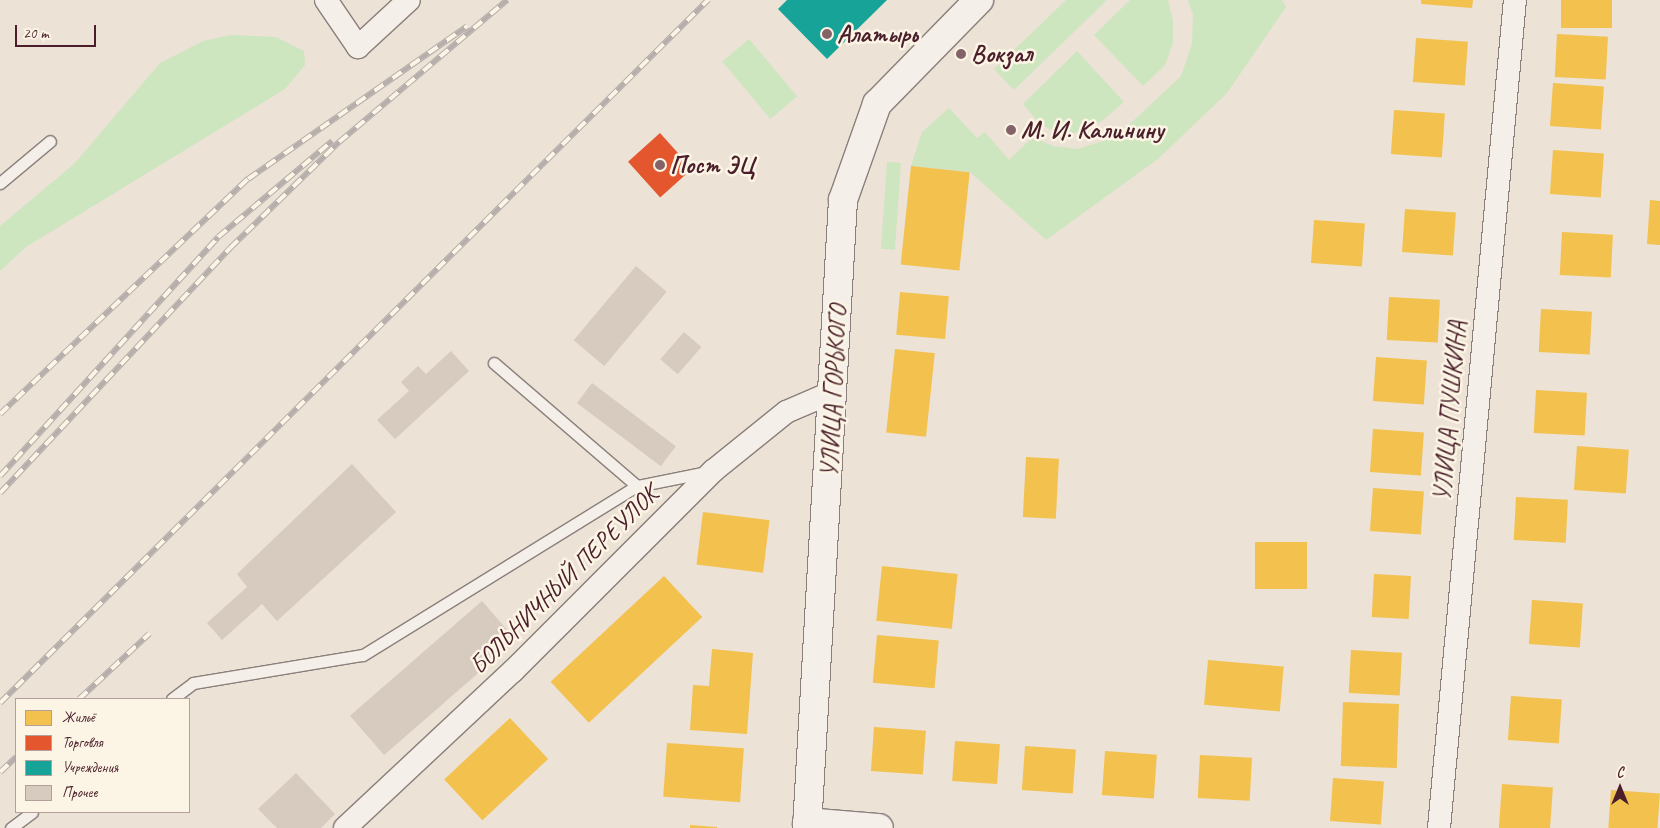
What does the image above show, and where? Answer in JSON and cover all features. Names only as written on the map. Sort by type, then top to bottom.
[{"type":"street","points":[[326,0],[358,47],[409,0]]},
{"type":"street","name":"УЛИЦА ГОРЬКОГО","points":[[807,825],[835,391],[843,200],[877,104],[978,0]]},
{"type":"street","name":"УЛИЦА ПУШКИНА","points":[[1439,828],[1515,0]]},
{"type":"street","name":"БОЛЬНИЧНЫЙ ПЕРЕУЛОК","points":[[345,828],[513,671],[713,471],[786,412],[835,391]]},
{"type":"street","points":[[807,825],[879,828]]},
{"type":"lane","points":[[0,184],[50,142]]},
{"type":"lane","points":[[494,363],[637,486]]},
{"type":"lane","points":[[173,698],[193,683],[363,655],[637,486],[713,471]]},
{"type":"lane","points":[[11,828],[31,813]]},
{"type":"green space","points":[[1066,0],[1107,0],[1014,90],[994,69]]},
{"type":"green space","points":[[1130,0],[1168,0],[1173,21],[1173,43],[1165,65],[1143,86],[1094,35]]},
{"type":"green space","points":[[1188,0],[1282,0],[1286,7],[1227,93],[1158,159],[1046,240],[970,172],[911,166],[922,132],[949,108],[977,138],[985,132],[1009,160],[1033,137],[1053,146],[1078,149],[1116,137],[1181,76],[1192,44],[1193,15]]},
{"type":"green space","points":[[231,35],[276,37],[304,51],[305,65],[285,89],[26,247],[0,271],[0,226],[75,163],[160,63],[203,41]]},
{"type":"green space","points":[[749,39],[797,96],[770,119],[722,61]]},
{"type":"green space","points":[[1077,51],[1124,102],[1102,121],[1075,133],[1055,132],[1039,123],[1023,104]]},
{"type":"green space","points":[[887,162],[901,163],[895,250],[881,249]]},
{"type":"building: Жильё","points":[[1421,0],[1473,0],[1472,8],[1421,4]]},
{"type":"building: Жильё","points":[[1561,0],[1612,0],[1612,28],[1561,28]]},
{"type":"building: Жильё","points":[[1557,34],[1608,37],[1606,80],[1555,77]]},
{"type":"building: Жильё","points":[[1416,38],[1468,42],[1465,86],[1413,82]]},
{"type":"building: Жильё","points":[[1553,83],[1604,87],[1601,129],[1550,126]]},
{"type":"building: Жильё","points":[[1394,110],[1445,114],[1442,157],[1391,154]]},
{"type":"building: Жильё","points":[[1553,150],[1604,154],[1601,197],[1550,194]]},
{"type":"building: Жильё","points":[[911,166],[970,172],[959,271],[901,264]]},
{"type":"building: Жильё","points":[[1650,200],[1660,201],[1660,245],[1647,244]]},
{"type":"building: Жильё","points":[[1405,209],[1456,213],[1453,255],[1402,252]]},
{"type":"building: Жильё","points":[[1314,220],[1365,224],[1362,266],[1311,263]]},
{"type":"building: Жильё","points":[[1562,232],[1613,235],[1611,278],[1560,275]]},
{"type":"building: Жильё","points":[[900,292],[949,296],[945,339],[896,335]]},
{"type":"building: Жильё","points":[[1389,297],[1440,300],[1438,343],[1387,340]]},
{"type":"building: Жильё","points":[[1541,309],[1592,312],[1590,355],[1539,352]]},
{"type":"building: Жильё","points":[[895,349],[935,353],[926,437],[886,433]]},
{"type":"building: Жильё","points":[[1376,357],[1427,361],[1424,404],[1373,401]]},
{"type":"building: Жильё","points":[[1536,390],[1587,393],[1585,436],[1534,433]]},
{"type":"building: Жильё","points":[[1373,429],[1424,433],[1421,475],[1370,472]]},
{"type":"building: Жильё","points":[[1577,446],[1629,450],[1626,494],[1574,490]]},
{"type":"building: Жильё","points":[[1026,457],[1059,459],[1056,519],[1023,517]]},
{"type":"building: Жильё","points":[[1373,488],[1424,492],[1421,534],[1370,531]]},
{"type":"building: Жильё","points":[[1516,497],[1568,500],[1566,543],[1514,540]]},
{"type":"building: Жильё","points":[[703,512],[770,520],[763,573],[697,565]]},
{"type":"building: Жильё","points":[[1255,542],[1307,542],[1307,589],[1255,589]]},
{"type":"building: Жильё","points":[[882,566],[958,574],[952,629],[876,621]]},
{"type":"building: Жильё","points":[[1374,574],[1411,576],[1409,619],[1372,617]]},
{"type":"building: Жильё","points":[[664,576],[702,617],[589,723],[551,682]]},
{"type":"building: Жильё","points":[[1532,600],[1583,604],[1580,647],[1529,644]]},
{"type":"building: Жильё","points":[[877,635],[939,640],[935,688],[873,683]]},
{"type":"building: Жильё","points":[[712,649],[753,653],[747,734],[690,730],[693,685],[709,686]]},
{"type":"building: Жильё","points":[[1351,650],[1402,653],[1400,696],[1349,693]]},
{"type":"building: Жильё","points":[[1208,660],[1284,667],[1280,711],[1204,705]]},
{"type":"building: Жильё","points":[[1511,696],[1562,700],[1559,743],[1508,740]]},
{"type":"building: Жильё","points":[[1343,702],[1399,704],[1397,768],[1341,766]]},
{"type":"building: Жильё","points":[[510,718],[548,759],[482,820],[444,779]]},
{"type":"building: Жильё","points":[[874,727],[926,731],[923,775],[871,771]]},
{"type":"building: Жильё","points":[[955,741],[1000,744],[997,784],[952,781]]},
{"type":"building: Жильё","points":[[667,743],[744,748],[740,802],[663,797]]},
{"type":"building: Жильё","points":[[1025,746],[1076,750],[1073,793],[1022,790]]},
{"type":"building: Жильё","points":[[1105,751],[1157,755],[1154,799],[1102,795]]},
{"type":"building: Жильё","points":[[1200,755],[1252,758],[1250,801],[1198,798]]},
{"type":"building: Жильё","points":[[1333,778],[1384,782],[1381,824],[1330,821]]},
{"type":"building: Жильё","points":[[1502,784],[1553,788],[1550,828],[1499,828]]},
{"type":"building: Жильё","points":[[1611,790],[1660,793],[1657,828],[1608,828]]},
{"type":"building: Жильё","points":[[690,825],[717,827],[717,828],[690,828]]},
{"type":"building: Торговля","name":"Пост ЭЦ","points":[[660,133],[692,169],[660,197],[628,162]]},
{"type":"building: Учреждения","name":"Алатырь","points":[[787,0],[887,0],[827,59],[778,9]]},
{"type":"building: Прочее","points":[[636,266],[667,292],[604,366],[574,340]]},
{"type":"building: Прочее","points":[[684,332],[701,347],[678,374],[660,359]]},
{"type":"building: Прочее","points":[[451,351],[469,371],[395,439],[377,420],[409,391],[401,382],[418,366],[426,374]]},
{"type":"building: Прочее","points":[[592,383],[676,446],[661,466],[577,403]]},
{"type":"building: Прочее","points":[[352,464],[396,512],[277,621],[262,604],[222,640],[207,623],[247,587],[237,574]]},
{"type":"building: Прочее","points":[[482,601],[516,640],[384,755],[350,716]]},
{"type":"building: Прочее","points":[[296,773],[335,814],[321,828],[277,828],[258,809]]},
{"type":"railway","points":[[0,493],[230,248],[339,142],[507,0]]},
{"type":"railway","points":[[0,703],[708,0]]},
{"type":"railway","points":[[0,414],[248,179],[467,26]]},
{"type":"railway","points":[[0,476],[218,237],[332,141]]},
{"type":"railway","points":[[80,698],[149,634]]},
{"type":"railway","points":[[0,772],[15,758]]},
{"type":"place","name":"Алатырь","points":[[827,34]]},
{"type":"place","name":"Вокзал","points":[[961,54]]},
{"type":"place","name":"М. И. Калинину","points":[[1011,130]]},
{"type":"place","name":"Пост ЭЦ","points":[[660,165]]}]
